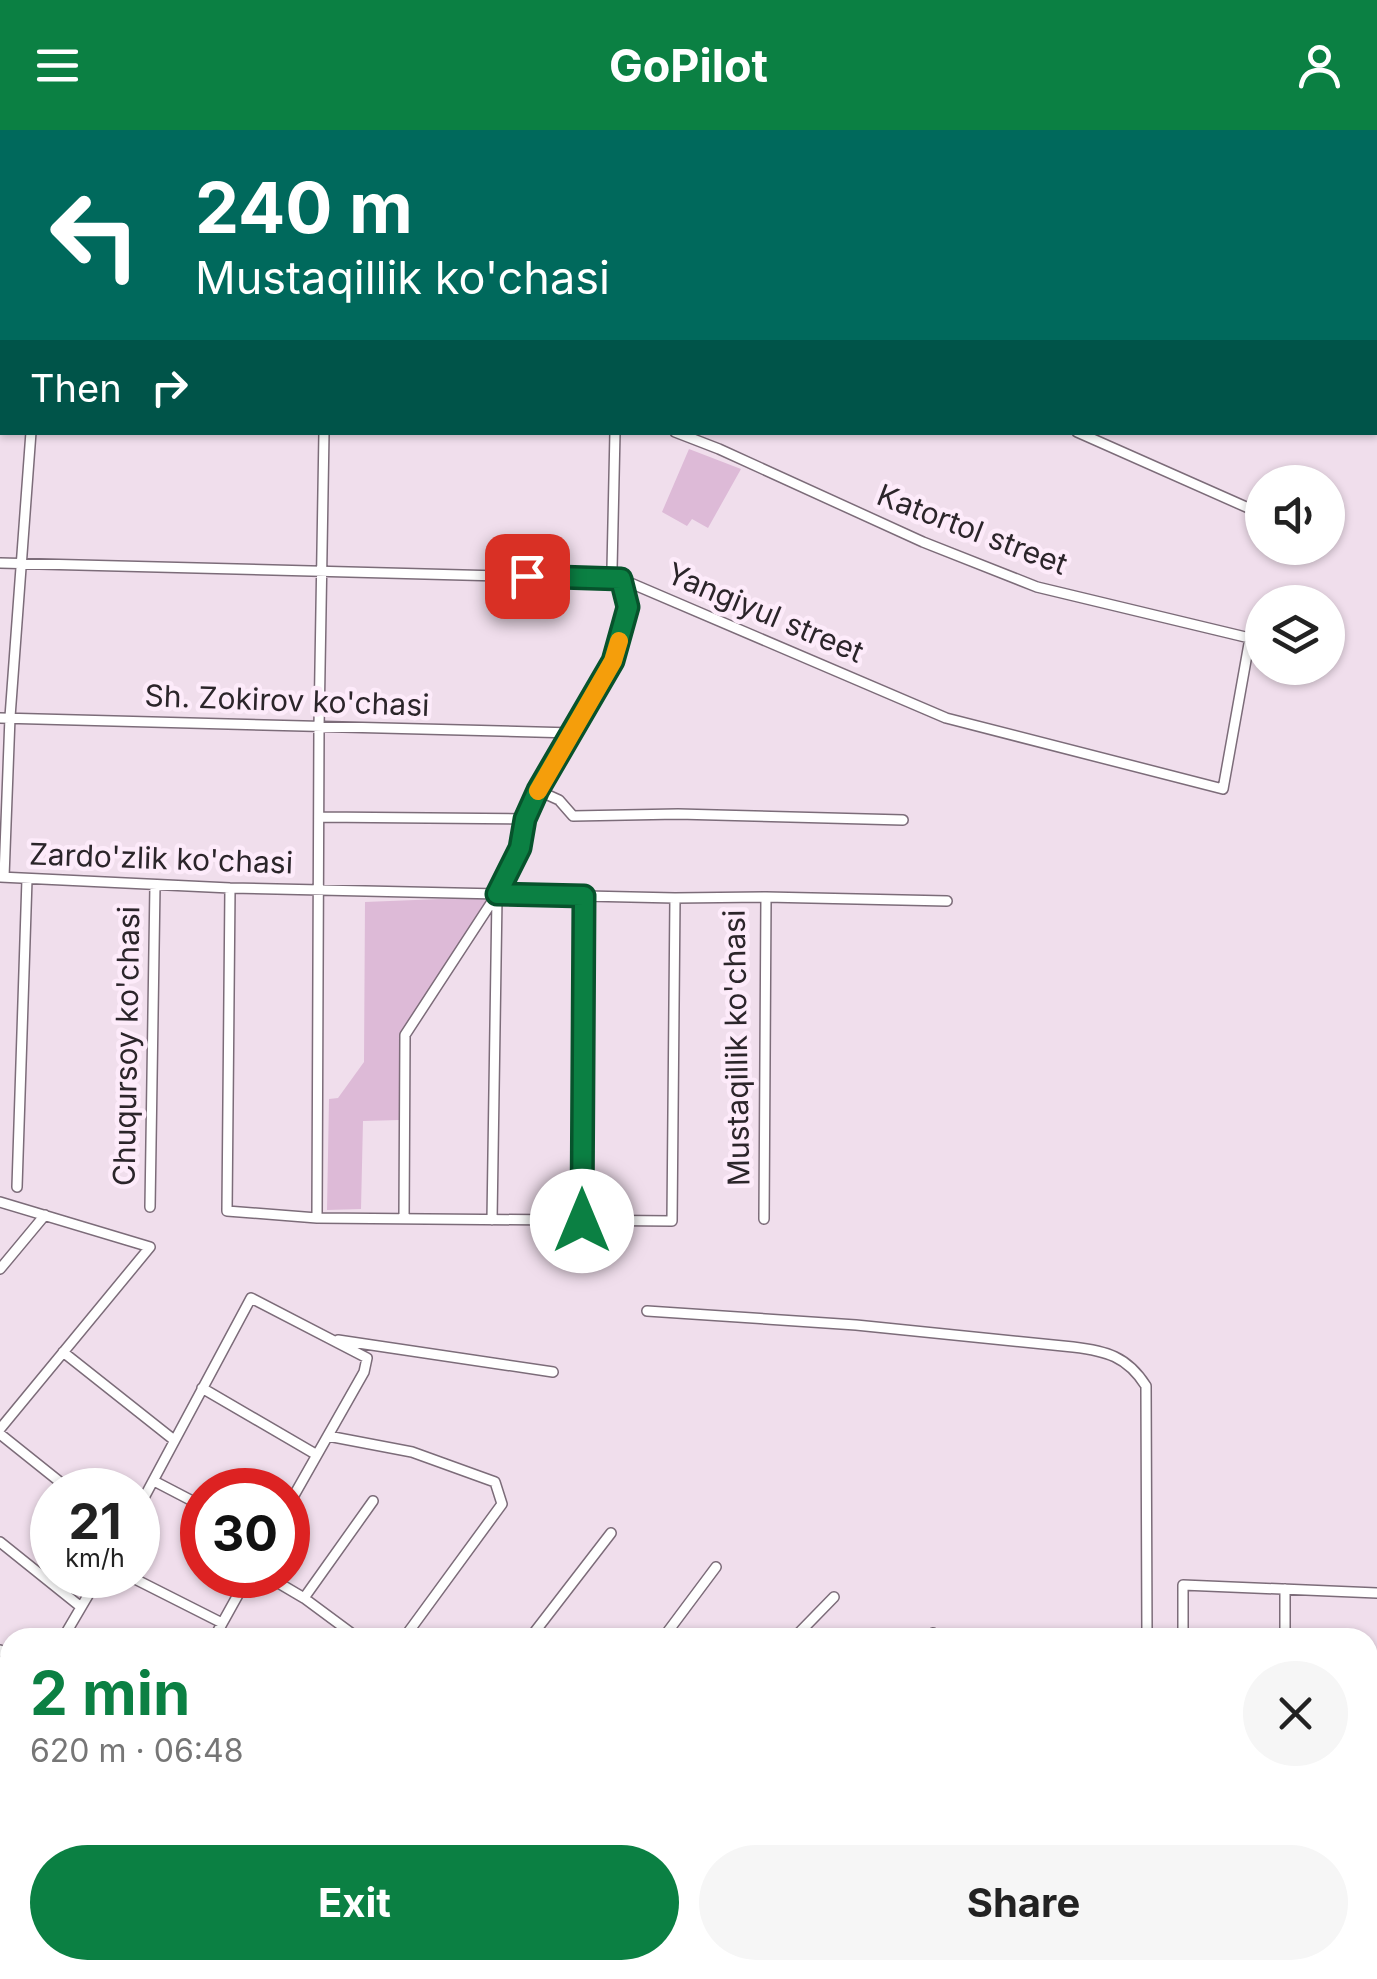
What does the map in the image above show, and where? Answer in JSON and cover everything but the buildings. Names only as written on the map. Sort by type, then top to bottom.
[{"type":"street","points":[[2,877],[5,718],[31,435]]},
{"type":"street","points":[[317,1218],[324,435]]},
{"type":"street","points":[[404,1219],[405,1035],[497,894],[520,848],[525,819],[538,790],[613,661],[628,607],[621,579],[612,570],[615,435]]},
{"type":"street","name":"Katortol street","points":[[683,435],[923,542],[1037,586],[1245,637]]},
{"type":"street","points":[[1084,435],[1245,506]]},
{"type":"street","name":"Yangiyul street","points":[[0,563],[621,579],[946,718],[1222,789],[1245,665]]},
{"type":"street","name":"Sh. Zokirov ko'chasi","points":[[5,718],[573,732]]},
{"type":"street","points":[[538,790],[559,800],[573,816],[678,814],[903,820]]},
{"type":"street","points":[[319,817],[525,819]]},
{"type":"street","name":"Zardo'zlik ko'chasi","points":[[2,877],[320,890]]},
{"type":"street","points":[[17,1187],[27,879]]},
{"type":"street","name":"Chuqursoy ko'chasi","points":[[150,1207],[154,884]]},
{"type":"street","points":[[230,888],[227,1211],[317,1218],[672,1221],[675,898]]},
{"type":"street","name":"Mustaqillik ko'chasi","points":[[320,890],[766,898],[764,1219]]},
{"type":"street","points":[[492,1220],[497,894]]},
{"type":"street","points":[[582,1221],[584,896]]},
{"type":"street","points":[[766,898],[947,901]]},
{"type":"street","points":[[0,1202],[150,1247],[0,1431],[44,1468]]},
{"type":"street","points":[[0,1269],[45,1215]]},
{"type":"street","points":[[160,1468],[252,1298],[367,1358],[364,1372],[309,1468]]},
{"type":"street","points":[[647,1311],[1072,1347],[1099,1350],[1122,1359],[1136,1369],[1146,1386],[1147,1628]]},
{"type":"street","points":[[330,1339],[553,1372]]},
{"type":"street","points":[[64,1352],[174,1440]]},
{"type":"street","points":[[202,1388],[317,1454]]},
{"type":"street","points":[[328,1436],[412,1452],[495,1482],[502,1504],[411,1628]]},
{"type":"street","points":[[310,1590],[373,1502]]},
{"type":"street","points":[[538,1628],[611,1533]]},
{"type":"street","points":[[0,1542],[81,1607]]},
{"type":"street","points":[[670,1628],[716,1567]]},
{"type":"street","points":[[1183,1628],[1183,1585],[1377,1593]]},
{"type":"street","points":[[1284,1588],[1285,1628]]},
{"type":"street","points":[[160,1592],[222,1623]]},
{"type":"street","points":[[804,1628],[834,1597]]},
{"type":"street","points":[[69,1628],[86,1598]]},
{"type":"street","points":[[219,1628],[236,1598]]},
{"type":"street","points":[[304,1598],[344,1628]]},
{"type":"shaded area","points":[[689,449],[741,469],[708,528],[692,519],[687,526],[662,512]]},
{"type":"shaded area","points":[[490,897],[400,1035],[399,1120],[363,1121],[361,1209],[327,1210],[329,1099],[338,1098],[364,1062],[365,902]]},
{"type":"slow traffic","points":[[538,791],[613,661],[619,641]]},
{"type":"route","points":[[527,576],[621,579],[628,607],[613,661],[538,790],[525,819],[520,848],[497,894],[584,896],[582,1221]]}]
